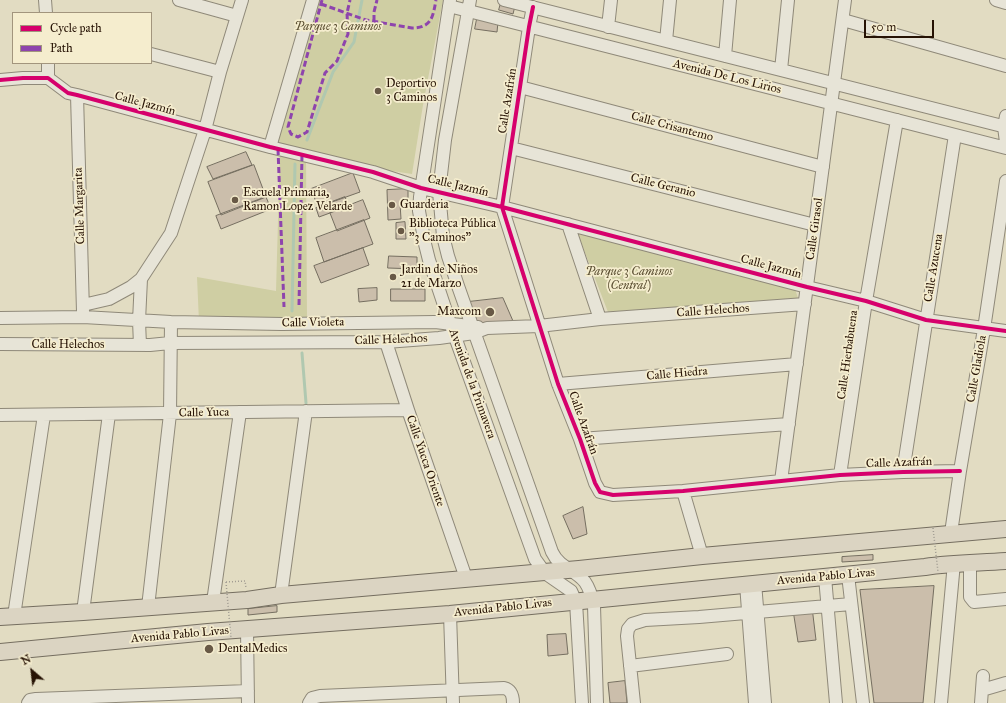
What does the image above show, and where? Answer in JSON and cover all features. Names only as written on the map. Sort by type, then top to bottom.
[{"type":"main road","points":[[7,616],[247,600],[281,595],[466,578],[545,573],[567,569],[702,556],[1006,529]]},
{"type":"main road","name":"Avenida Pablo Livas","points":[[0,652],[208,632],[450,614],[962,563],[1006,561]]},
{"type":"street","points":[[45,0],[46,12]]},
{"type":"street","points":[[179,0],[237,16]]},
{"type":"street","name":"Calle Violeta","points":[[83,311],[131,287],[142,278],[171,233],[205,130],[220,72],[242,0]]},
{"type":"street","points":[[270,147],[313,0]]},
{"type":"street","name":"Avenida De Los Lirios","points":[[504,0],[533,7],[548,6],[608,27],[834,84],[1005,124]]},
{"type":"street","points":[[608,27],[611,0]]},
{"type":"street","points":[[666,41],[670,0]]},
{"type":"street","points":[[725,56],[730,0]]},
{"type":"street","points":[[781,70],[788,0]]},
{"type":"street","name":"Calle Girasol","points":[[781,482],[845,0]]},
{"type":"street","points":[[996,0],[1006,3]]},
{"type":"street","name":"Avenida De Los Lirios","points":[[449,3],[469,6],[529,27],[1006,148]]},
{"type":"street","name":"Avenida de la Primavera","points":[[449,3],[421,188],[419,211],[425,244],[450,323],[535,559],[545,573]]},
{"type":"street","name":"Avenida de la Primavera","points":[[469,6],[445,140],[440,192],[442,223],[448,256],[552,552],[555,559],[584,581],[593,600]]},
{"type":"street","name":"Calle Azafrán","points":[[533,7],[502,207],[558,384],[595,483],[600,492],[613,495],[683,491],[840,476],[903,472],[960,471]]},
{"type":"street","points":[[842,20],[1006,66]]},
{"type":"street","points":[[152,54],[220,72]]},
{"type":"street","points":[[0,80],[48,78],[48,64]]},
{"type":"street","name":"Calle Jazmín","points":[[48,78],[68,93],[77,96],[270,147],[373,172],[421,188],[502,207],[866,301],[926,320],[1006,331]]},
{"type":"street","name":"Calle Crisantemo","points":[[520,87],[823,167]]},
{"type":"street","name":"Calle Margarita","points":[[77,96],[83,311]]},
{"type":"street","name":"Calle Hierbabuena","points":[[840,476],[866,301],[897,120]]},
{"type":"street","points":[[1005,124],[1006,142]]},
{"type":"street","name":"Calle Azucena","points":[[903,472],[955,135]]},
{"type":"street","name":"Calle Geranio","points":[[511,148],[815,225]]},
{"type":"street","name":"Calle Gladiola","points":[[952,533],[960,471],[984,329],[1006,181]]},
{"type":"street","points":[[568,224],[600,319]]},
{"type":"street","name":"Calle Violeta","points":[[140,345],[139,320],[142,278]]},
{"type":"street","name":"Calle Helechos","points":[[0,344],[150,346],[170,342],[386,342],[455,336],[473,329],[539,326],[600,319],[805,304]]},
{"type":"street","name":"Calle Violeta","points":[[0,318],[83,311],[139,320],[171,322],[295,324],[354,322],[450,323],[473,329]]},
{"type":"street","points":[[148,607],[170,414],[171,322]]},
{"type":"street","name":"Calle Yucca Oriente","points":[[386,342],[466,578]]},
{"type":"street","name":"Calle Hiedra","points":[[558,384],[797,364]]},
{"type":"street","name":"Calle Yuca","points":[[0,415],[408,410]]},
{"type":"street","points":[[281,595],[306,411]]},
{"type":"street","points":[[213,602],[240,412]]},
{"type":"street","points":[[83,612],[109,414]]},
{"type":"street","points":[[7,616],[44,415]]},
{"type":"street","points":[[580,440],[789,424]]},
{"type":"street","points":[[683,491],[702,556]]},
{"type":"street","points":[[962,563],[971,600],[974,602],[1006,599]]},
{"type":"street","points":[[941,703],[962,563]]},
{"type":"street","points":[[545,573],[571,591],[576,602],[582,703]]},
{"type":"street","points":[[848,575],[863,703]]},
{"type":"street","points":[[825,577],[836,703]]},
{"type":"street","points":[[751,584],[755,639],[755,703]]},
{"type":"street","points":[[593,600],[597,703]]},
{"type":"street","points":[[634,703],[628,636],[628,629],[632,624],[645,620],[851,604]]},
{"type":"street","points":[[450,614],[453,703]]},
{"type":"street","points":[[28,703],[30,700],[36,699],[248,697],[247,629]]},
{"type":"street","points":[[755,639],[765,703]]},
{"type":"street","points":[[630,666],[727,654]]},
{"type":"street","points":[[981,703],[983,676]]},
{"type":"street","points":[[982,690],[1006,683]]},
{"type":"street","points":[[309,703],[312,698],[320,696],[452,689],[504,688],[510,690],[513,699]]},
{"type":"path","points":[[933,528],[938,572]]},
{"type":"path","points":[[231,638],[226,582],[246,581]]},
{"type":"green space","name":"Parque 3 Caminos","points":[[318,0],[443,0],[423,105],[412,174],[379,169],[306,153],[307,319],[199,322],[197,277],[276,291],[280,150],[275,142]]},
{"type":"green space","name":"Parque 3 Caminos (Central)","points":[[577,232],[795,289],[798,298],[608,312]]},
{"type":"building","points":[[501,3],[515,6],[513,14],[499,10]]},
{"type":"building","points":[[477,19],[498,22],[497,32],[475,29]]},
{"type":"building","points":[[246,152],[252,165],[213,179],[207,167]]},
{"type":"building","points":[[254,165],[266,197],[221,215],[208,182]]},
{"type":"building","points":[[353,173],[360,192],[318,207],[311,189]]},
{"type":"building","points":[[408,189],[408,203],[400,203],[401,219],[388,220],[387,190]]},
{"type":"building","points":[[266,197],[271,209],[221,229],[216,216]]},
{"type":"building","points":[[345,197],[349,206],[319,217],[316,208]]},
{"type":"building","points":[[363,200],[370,218],[337,231],[330,213]]},
{"type":"building","points":[[364,220],[373,244],[324,262],[316,238]]},
{"type":"building","name":"Biblioteca Pública \"3 Caminos\"","points":[[405,222],[406,239],[396,239],[396,223]]},
{"type":"building","points":[[363,248],[369,265],[321,283],[314,266]]},
{"type":"building","points":[[389,256],[417,257],[417,269],[388,268]]},
{"type":"building","points":[[377,288],[377,300],[359,302],[358,289]]},
{"type":"building","points":[[391,289],[425,289],[425,301],[391,301]]},
{"type":"building","name":"Maxcom","points":[[503,298],[513,321],[476,326],[468,302]]},
{"type":"building","points":[[583,507],[587,534],[573,539],[563,516]]},
{"type":"building","points":[[873,555],[873,560],[842,562],[842,557]]},
{"type":"building","points":[[934,586],[923,703],[874,703],[860,590]]},
{"type":"building","points":[[277,606],[277,612],[248,615],[248,609]]},
{"type":"building","points":[[812,607],[816,640],[798,642],[793,610]]},
{"type":"building","points":[[566,634],[568,654],[548,656],[547,635]]},
{"type":"building","points":[[625,681],[627,703],[610,703],[608,683]]},
{"type":"waterway","points":[[307,140],[333,72],[354,42],[362,0]]},
{"type":"waterway","points":[[292,311],[295,164]]},
{"type":"waterway","points":[[302,353],[306,403]]},
{"type":"marked path","points":[[322,0],[288,127],[291,134],[298,137],[307,132],[325,73],[337,61],[348,34],[347,13],[350,0]]},
{"type":"marked path","points":[[374,21],[374,12],[377,0]]},
{"type":"marked path","points":[[321,4],[366,20],[412,28],[424,26],[428,23],[434,11],[436,0]]},
{"type":"marked path","points":[[278,149],[284,307]]},
{"type":"marked path","points":[[299,305],[302,155]]},
{"type":"cycle path","points":[[533,7],[502,207],[558,384],[580,439],[595,483],[600,492],[613,495],[683,491],[840,475],[960,471]]},
{"type":"cycle path","points":[[0,80],[48,78],[68,93],[270,147],[373,172],[421,188],[502,207],[866,301],[926,320],[1006,331]]},
{"type":"place","name":"Deportivo 3 Caminos","points":[[378,91]]},
{"type":"place","name":"Escuela Primaria, Ramon Lopez Velarde","points":[[235,200]]},
{"type":"place","name":"Guarderia","points":[[392,205]]},
{"type":"place","name":"Biblioteca Pública \"3 Caminos\"","points":[[401,231]]},
{"type":"place","name":"Jardin de Niños 21 de Marzo","points":[[393,277]]},
{"type":"place","name":"Maxcom","points":[[490,312]]},
{"type":"place","name":"DentalMedics","points":[[209,649]]}]
